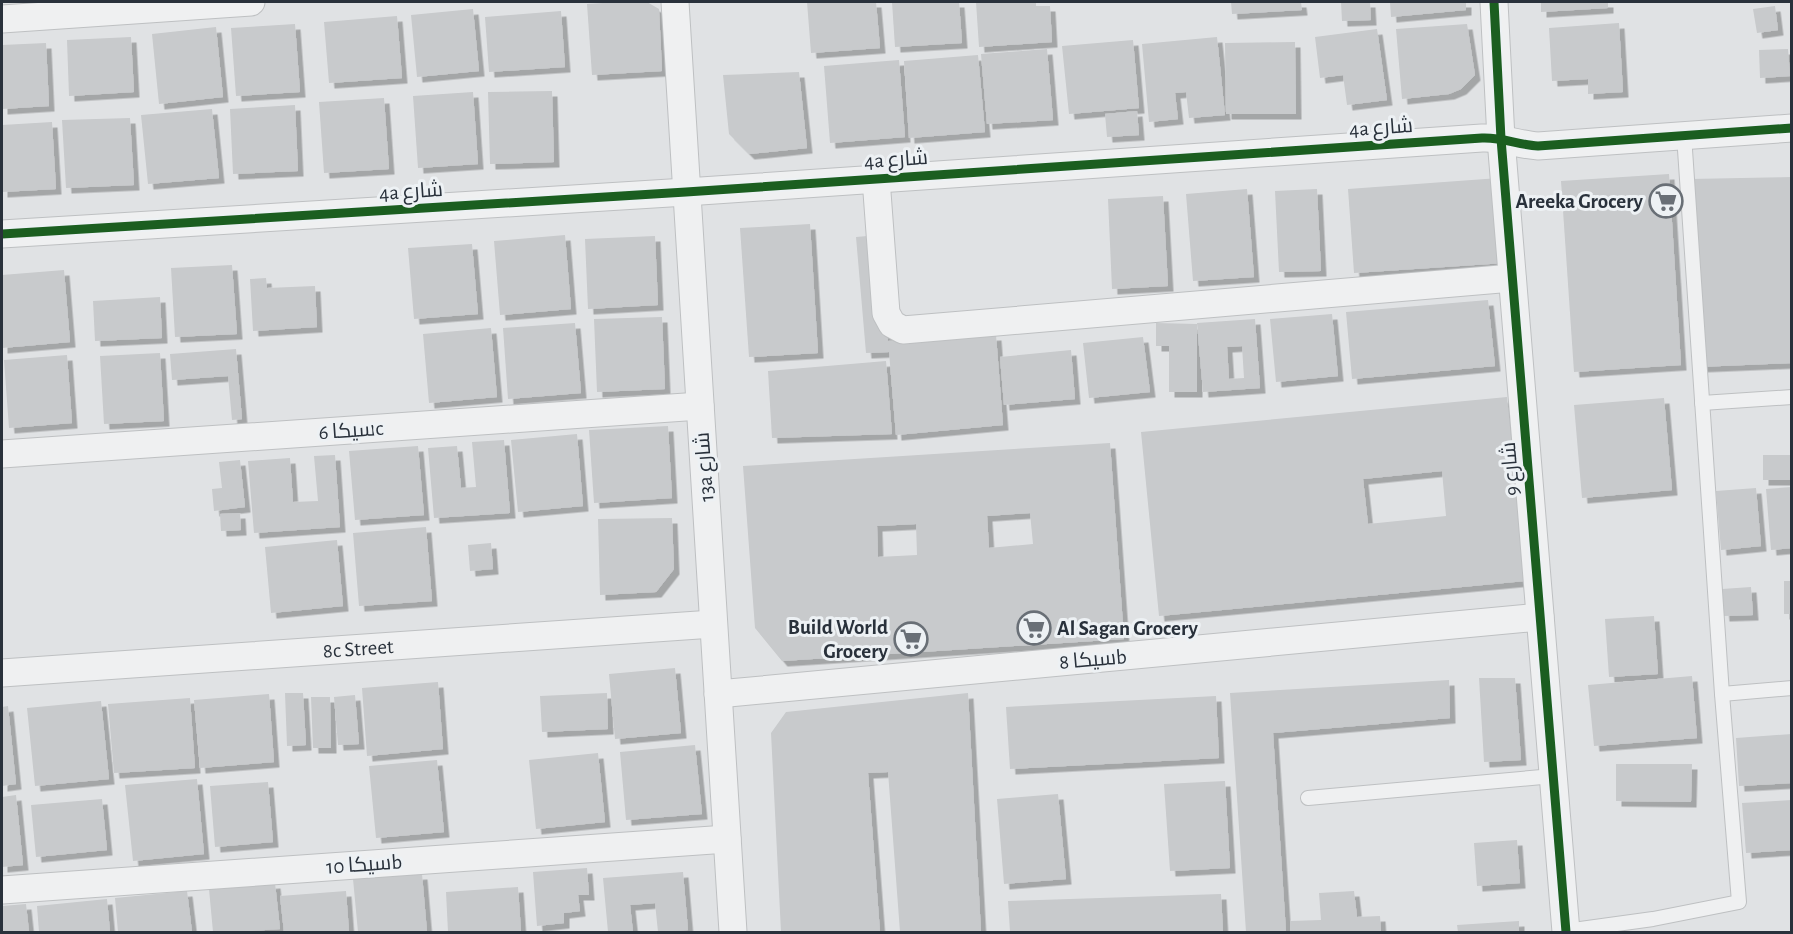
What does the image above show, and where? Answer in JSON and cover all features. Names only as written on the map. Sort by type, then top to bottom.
[{"type":"street","points":[[2,19],[251,2]]},
{"type":"street","name":"13a شارع","points":[[675,2],[733,933]]},
{"type":"street","name":"شارع 9","points":[[1494,2],[1501,139],[1566,932]]},
{"type":"street","name":"4a شارع","points":[[2,234],[686,192],[1482,138],[1538,146],[1791,128]]},
{"type":"street","points":[[876,179],[886,313],[892,324],[903,330],[1512,278]]},
{"type":"street","name":"سيكا 6c","points":[[2,453],[700,406]]},
{"type":"street","name":"سيكا 8b","points":[[718,694],[1540,617]]},
{"type":"street","name":"8c Street","points":[[2,673],[713,624]]},
{"type":"street","name":"سيكا 10b","points":[[2,890],[727,839]]},
{"type":"lane","points":[[1566,932],[1653,919],[1739,902],[1722,694],[1684,135]]},
{"type":"lane","points":[[1702,403],[1791,397]]},
{"type":"lane","points":[[1722,694],[1791,688]]},
{"type":"lane","points":[[1308,798],[1553,776]]},
{"type":"building","points":[[647,2],[659,9],[662,71],[592,75],[587,4]]},
{"type":"building","points":[[807,2],[876,2],[880,48],[811,53]]},
{"type":"building","points":[[892,2],[959,2],[962,43],[895,47]]},
{"type":"building","points":[[976,2],[1036,2],[1036,6],[1050,6],[1052,42],[979,47]]},
{"type":"building","points":[[1231,2],[1301,2],[1302,10],[1232,14]]},
{"type":"building","points":[[1341,2],[1370,2],[1371,20],[1342,21]]},
{"type":"building","points":[[1390,2],[1466,2],[1466,10],[1391,17]]},
{"type":"building","points":[[1541,2],[1608,2],[1608,8],[1541,12]]},
{"type":"building","points":[[1775,6],[1778,30],[1757,33],[1753,9]]},
{"type":"building","points":[[473,9],[479,71],[417,77],[411,15]]},
{"type":"building","points":[[561,11],[565,67],[489,72],[485,17]]},
{"type":"building","points":[[397,16],[402,78],[329,83],[324,22]]},
{"type":"building","points":[[1619,23],[1623,92],[1588,94],[1588,79],[1552,81],[1549,28]]},
{"type":"building","points":[[295,24],[300,92],[236,96],[231,28]]},
{"type":"building","points":[[1467,24],[1475,75],[1461,89],[1449,94],[1402,99],[1396,29]]},
{"type":"building","points":[[216,27],[223,97],[159,104],[152,34]]},
{"type":"building","points":[[1377,29],[1387,100],[1347,105],[1343,75],[1320,78],[1315,37]]},
{"type":"building","points":[[131,37],[134,92],[69,96],[67,40]]},
{"type":"building","points":[[1217,37],[1225,115],[1189,118],[1186,92],[1175,93],[1178,119],[1149,122],[1142,44]]},
{"type":"building","points":[[1133,40],[1139,108],[1069,114],[1062,46]]},
{"type":"building","points":[[1295,42],[1296,114],[1226,114],[1225,43]]},
{"type":"building","points":[[46,43],[49,106],[2,109],[2,45]]},
{"type":"building","points":[[1047,49],[1053,120],[987,124],[981,54]]},
{"type":"building","points":[[1788,49],[1790,76],[1760,78],[1759,50]]},
{"type":"building","points":[[978,55],[985,132],[909,138],[904,61]]},
{"type":"building","points":[[899,60],[905,137],[830,143],[824,66]]},
{"type":"building","points":[[799,72],[807,148],[749,154],[729,134],[723,75]]},
{"type":"building","points":[[552,91],[554,162],[490,164],[488,92]]},
{"type":"building","points":[[473,92],[478,164],[418,168],[413,96]]},
{"type":"building","points":[[384,98],[389,169],[324,173],[319,102]]},
{"type":"building","points":[[295,105],[298,171],[233,174],[230,109]]},
{"type":"building","points":[[212,109],[219,178],[148,184],[141,115]]},
{"type":"building","points":[[1137,111],[1139,135],[1107,137],[1105,114]]},
{"type":"building","points":[[130,118],[134,185],[66,188],[62,120]]},
{"type":"building","points":[[52,122],[56,189],[2,192],[2,125]]},
{"type":"building","points":[[1669,174],[1681,365],[1574,372],[1561,181]]},
{"type":"building","points":[[1792,177],[1792,363],[1698,367],[1690,179]]},
{"type":"building","points":[[1499,178],[1505,263],[1354,273],[1348,189]]},
{"type":"building","points":[[1247,189],[1254,277],[1193,281],[1186,194]]},
{"type":"building","points":[[1317,189],[1321,271],[1279,272],[1275,191]]},
{"type":"building","points":[[1163,196],[1168,286],[1112,289],[1108,199]]},
{"type":"building","points":[[810,224],[818,353],[749,357],[740,228]]},
{"type":"building","points":[[565,235],[571,309],[500,315],[494,241]]},
{"type":"building","points":[[879,235],[888,341],[996,335],[1003,425],[896,435],[889,352],[866,353],[856,237]]},
{"type":"building","points":[[655,236],[658,305],[588,309],[585,239]]},
{"type":"building","points":[[472,244],[478,314],[414,319],[408,248]]},
{"type":"building","points":[[232,265],[237,334],[175,337],[171,268]]},
{"type":"building","points":[[64,270],[70,342],[2,348],[2,275]]},
{"type":"building","points":[[266,278],[267,288],[315,286],[317,327],[253,331],[250,279]]},
{"type":"building","points":[[160,297],[162,338],[95,341],[93,301]]},
{"type":"building","points":[[1488,300],[1495,366],[1352,379],[1346,312]]},
{"type":"building","points":[[1332,314],[1338,376],[1276,382],[1270,319]]},
{"type":"building","points":[[662,317],[665,389],[597,392],[594,319]]},
{"type":"building","points":[[1255,319],[1260,388],[1203,392],[1197,323]],"holes":[[[1242,346],[1244,378],[1229,379],[1227,347]]]},
{"type":"building","points":[[575,323],[581,393],[508,399],[503,328]]},
{"type":"building","points":[[1156,323],[1197,324],[1197,392],[1169,392],[1169,346],[1156,346]]},
{"type":"building","points":[[491,328],[497,397],[429,403],[423,334]]},
{"type":"building","points":[[1143,337],[1150,392],[1089,398],[1083,343]]},
{"type":"building","points":[[236,349],[242,419],[232,420],[228,376],[172,380],[170,354]]},
{"type":"building","points":[[1071,350],[1075,399],[1004,405],[1000,357]]},
{"type":"building","points":[[160,353],[164,421],[104,424],[100,356]]},
{"type":"building","points":[[67,355],[72,423],[9,428],[4,360]]},
{"type":"building","points":[[886,361],[892,434],[772,438],[768,371]]},
{"type":"building","points":[[1507,397],[1525,581],[1159,616],[1141,432]],"holes":[[[1442,471],[1446,516],[1368,524],[1363,479]]]},
{"type":"building","points":[[1664,398],[1672,490],[1582,498],[1574,405]]},
{"type":"building","points":[[668,426],[672,498],[594,503],[589,430]]},
{"type":"building","points":[[577,434],[583,506],[518,512],[511,440]]},
{"type":"building","points":[[504,440],[510,513],[434,518],[428,448],[457,446],[461,488],[476,487],[472,442]]},
{"type":"building","points":[[1110,443],[1124,639],[782,661],[755,628],[743,466]],"holes":[[[1030,513],[1033,544],[989,548],[987,516]],[[916,524],[917,555],[878,557],[877,526]]]},
{"type":"building","points":[[418,446],[424,515],[355,520],[349,451]]},
{"type":"building","points":[[335,455],[340,527],[254,533],[248,461],[290,458],[293,502],[318,501],[314,456]]},
{"type":"building","points":[[1763,455],[1790,455],[1791,480],[1763,480]]},
{"type":"building","points":[[240,460],[245,507],[214,511],[212,489],[222,488],[219,462]]},
{"type":"building","points":[[1792,487],[1792,548],[1771,550],[1766,489]]},
{"type":"building","points":[[1756,488],[1761,546],[1721,550],[1716,491]]},
{"type":"building","points":[[240,513],[241,530],[221,531],[220,514]]},
{"type":"building","points":[[672,518],[674,569],[656,592],[600,595],[598,519]]},
{"type":"building","points":[[426,527],[432,601],[359,606],[353,533]]},
{"type":"building","points":[[337,540],[343,606],[271,613],[265,547]]},
{"type":"building","points":[[491,543],[493,569],[470,571],[468,545]]},
{"type":"building","points":[[1784,581],[1792,581],[1792,614],[1784,614]]},
{"type":"building","points":[[1751,587],[1753,615],[1724,616],[1722,589]]},
{"type":"building","points":[[1654,616],[1658,674],[1609,677],[1605,619]]},
{"type":"building","points":[[675,668],[681,733],[615,739],[609,674]]},
{"type":"building","points":[[1692,676],[1697,738],[1594,746],[1588,685]]},
{"type":"building","points":[[1479,678],[1515,678],[1521,760],[1484,762]]},
{"type":"building","points":[[1449,680],[1450,718],[1273,733],[1286,932],[1246,932],[1230,693]]},
{"type":"building","points":[[438,682],[443,749],[367,756],[362,688]]},
{"type":"building","points":[[285,693],[303,693],[306,745],[287,746]]},
{"type":"building","points":[[607,693],[608,729],[542,732],[540,696]]},
{"type":"building","points":[[968,693],[981,932],[900,932],[888,772],[868,773],[880,932],[781,932],[771,733],[786,712]]},
{"type":"building","points":[[269,694],[274,762],[200,768],[194,700]]},
{"type":"building","points":[[355,695],[359,744],[338,745],[334,697]]},
{"type":"building","points":[[1216,696],[1219,758],[1010,769],[1006,707]]},
{"type":"building","points":[[311,697],[330,697],[331,748],[313,748]]},
{"type":"building","points":[[190,698],[195,768],[114,773],[108,704]]},
{"type":"building","points":[[101,701],[109,779],[35,786],[27,708]]},
{"type":"building","points":[[8,706],[16,784],[2,786],[2,707]]},
{"type":"building","points":[[1792,734],[1792,783],[1739,786],[1736,738]]},
{"type":"building","points":[[695,745],[702,814],[626,820],[620,752]]},
{"type":"building","points":[[598,753],[605,822],[536,829],[529,760]]},
{"type":"building","points":[[437,760],[444,832],[376,838],[369,766]]},
{"type":"building","points":[[1616,764],[1692,764],[1691,802],[1616,801]]},
{"type":"building","points":[[197,779],[204,854],[133,861],[125,785]]},
{"type":"building","points":[[1225,781],[1230,868],[1170,871],[1164,784]]},
{"type":"building","points":[[268,782],[273,842],[215,847],[210,786]]},
{"type":"building","points":[[1058,794],[1066,879],[1004,884],[997,799]]},
{"type":"building","points":[[16,795],[23,865],[2,867],[2,797]]},
{"type":"building","points":[[102,799],[107,850],[36,857],[31,805]]},
{"type":"building","points":[[1792,800],[1792,850],[1746,853],[1742,803]]},
{"type":"building","points":[[1517,840],[1520,883],[1477,886],[1474,843]]},
{"type":"building","points":[[587,868],[589,895],[578,895],[580,911],[564,913],[564,923],[537,926],[533,872]]},
{"type":"building","points":[[683,872],[688,930],[658,932],[655,903],[630,905],[633,932],[608,932],[603,878]]},
{"type":"building","points":[[422,874],[427,932],[358,932],[353,879]]},
{"type":"building","points":[[275,883],[280,929],[213,932],[209,889]]},
{"type":"building","points":[[518,887],[521,932],[448,932],[446,892]]},
{"type":"building","points":[[187,891],[192,932],[118,932],[115,898]]},
{"type":"building","points":[[346,891],[349,932],[284,932],[280,896]]},
{"type":"building","points":[[1354,891],[1357,917],[1380,916],[1381,932],[1290,932],[1290,921],[1321,920],[1319,893]]},
{"type":"building","points":[[1221,894],[1223,932],[1010,932],[1008,901]]},
{"type":"building","points":[[107,899],[110,932],[39,932],[37,906]]},
{"type":"building","points":[[26,904],[29,932],[2,932],[2,906]]},
{"type":"building","points":[[1519,921],[1519,932],[1458,932],[1457,925]]},
{"type":"cycle path","points":[[1494,2],[1501,139],[1566,932]]},
{"type":"cycle path","points":[[2,234],[686,192],[1482,138],[1538,146],[1792,128]]},
{"type":"place","name":"Areeka Grocery","points":[[1666,201]]},
{"type":"place","name":"Al Sagan Grocery","points":[[1034,628]]},
{"type":"place","name":"Build World Grocery","points":[[911,639]]}]
